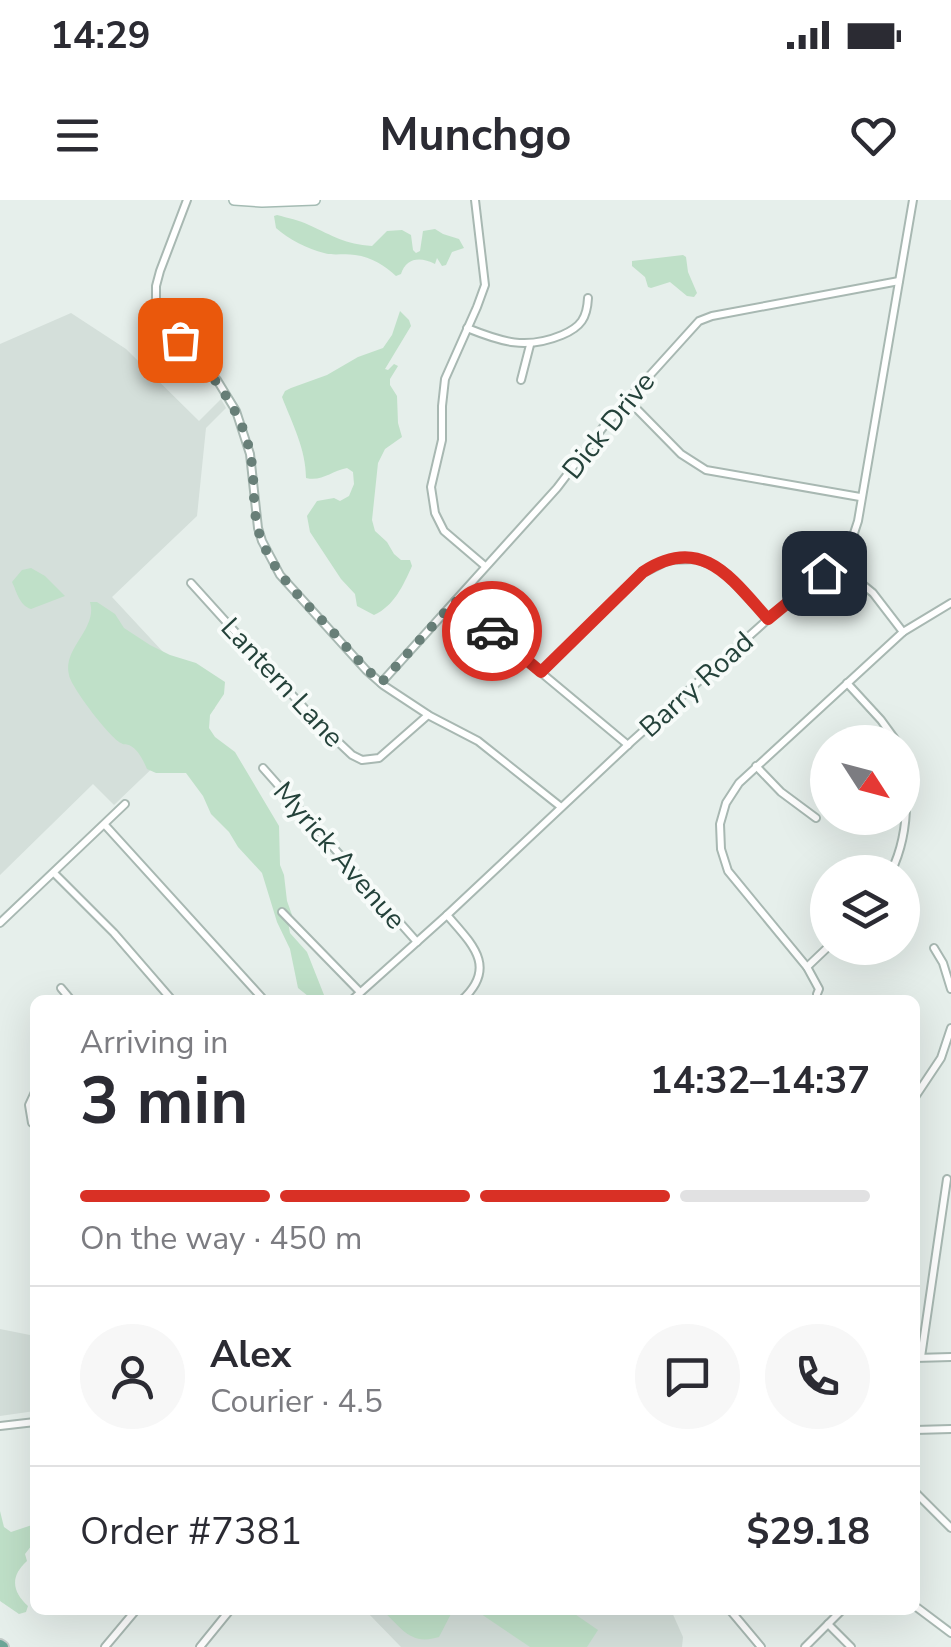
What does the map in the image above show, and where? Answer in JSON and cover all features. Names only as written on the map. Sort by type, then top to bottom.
[{"type":"main road","points":[[234,200],[316,200]]},
{"type":"street","points":[[186,200],[155,298],[171,330],[217,380],[236,411],[250,454],[258,528],[280,574],[381,683],[428,715],[478,741],[561,808]]},
{"type":"street","points":[[475,200],[484,291],[444,385],[442,440],[431,487],[435,513],[444,530],[486,566]]},
{"type":"street","name":"Barry Road","points":[[357,995],[628,745],[836,563],[852,540],[861,498],[913,200]]},
{"type":"street","name":"Dick Drive","points":[[381,683],[564,480],[596,435],[685,334],[705,317],[899,281]]},
{"type":"street","points":[[468,328],[500,340],[530,344],[578,326],[586,317],[588,298]]},
{"type":"street","points":[[521,380],[530,344]]},
{"type":"street","points":[[628,399],[681,454],[706,470],[861,498]]},
{"type":"street","points":[[541,672],[643,572],[668,560],[696,559],[714,565],[730,576],[768,619]]},
{"type":"street","points":[[836,563],[873,593],[903,632]]},
{"type":"street","name":"Lantern Lane","points":[[192,583],[314,718],[356,758],[368,760],[384,755],[428,715]]},
{"type":"street","points":[[455,601],[628,745]]},
{"type":"street","points":[[817,994],[819,989],[808,967],[733,879],[723,860],[720,824],[726,803],[756,766],[903,632],[951,603]]},
{"type":"street","points":[[847,683],[885,725]]},
{"type":"street","points":[[756,766],[810,814]]},
{"type":"street","name":"Myrick Avenue","points":[[264,768],[417,942]]},
{"type":"street","points":[[0,923],[125,804]]},
{"type":"street","points":[[104,825],[259,995]]},
{"type":"street","points":[[54,873],[168,995]]},
{"type":"street","points":[[282,912],[360,992]]},
{"type":"street","points":[[447,915],[479,956],[479,977],[468,995]]},
{"type":"street","points":[[934,948],[951,990]]},
{"type":"street","points":[[61,988],[67,995]]},
{"type":"street","points":[[920,1090],[941,1058],[951,1028]]},
{"type":"street","points":[[920,1345],[947,1179]]},
{"type":"street","points":[[920,1357],[951,1357]]},
{"type":"street","points":[[0,1426],[30,1423]]},
{"type":"street","points":[[920,1430],[951,1430]]},
{"type":"street","points":[[920,1497],[951,1527]]},
{"type":"street","points":[[920,1610],[951,1633]]},
{"type":"street","points":[[106,1647],[132,1615]]},
{"type":"street","points":[[200,1647],[226,1615]]},
{"type":"street","points":[[734,1615],[761,1647]]},
{"type":"street","points":[[806,1647],[837,1615]]},
{"type":"street","points":[[828,1624],[851,1647]]},
{"type":"shaded area","points":[[71,313],[126,349],[199,421],[221,399],[226,408],[206,428],[197,516],[112,597],[215,708],[114,805],[93,784],[0,875],[0,344]]},
{"type":"shaded area","points":[[0,1329],[30,1335],[30,1412],[0,1416]]},
{"type":"shaded area","points":[[370,1615],[673,1615],[683,1637],[682,1647],[401,1647]]},
{"type":"green space","points":[[277,215],[363,245],[372,246],[387,231],[402,230],[411,235],[416,253],[420,251],[423,231],[435,229],[459,239],[464,248],[452,252],[446,265],[442,266],[437,258],[435,264],[414,260],[396,276],[367,258],[328,254],[298,243],[276,228]]},
{"type":"green space","points":[[683,255],[697,293],[694,297],[670,282],[648,287],[645,277],[632,266],[632,261]]},
{"type":"green space","points":[[400,311],[411,326],[385,369],[398,366],[390,385],[397,396],[402,437],[385,449],[378,463],[372,520],[375,531],[394,554],[401,560],[410,560],[412,566],[392,601],[374,615],[357,606],[355,594],[310,532],[307,516],[317,501],[340,501],[349,496],[353,472],[347,468],[306,478],[301,446],[282,397],[291,388],[383,348]]},
{"type":"green space","points":[[31,568],[65,596],[31,609],[24,604],[12,582],[22,570]]},
{"type":"green space","points":[[90,602],[97,602],[115,614],[124,628],[150,645],[196,663],[225,682],[224,694],[210,715],[209,728],[235,752],[279,826],[280,865],[292,915],[288,922],[290,933],[307,952],[324,995],[307,995],[298,988],[290,949],[262,873],[211,814],[186,773],[156,773],[147,769],[138,752],[109,732],[76,690],[68,665],[91,612]]},
{"type":"green space","points":[[0,1511],[4,1527],[11,1532],[30,1526],[30,1548],[15,1584],[28,1606],[26,1612],[19,1614],[0,1601]]},
{"type":"green space","points":[[387,1615],[450,1615],[439,1637],[421,1639],[407,1634]]},
{"type":"green space","points":[[482,1615],[576,1615],[598,1630],[587,1647],[530,1647]]},
{"type":"way so far","points":[[180,340],[217,380],[236,411],[250,454],[258,528],[273,562],[296,594],[366,670],[381,683],[455,601],[492,631]]},
{"type":"route","points":[[492,631],[541,672],[643,572],[660,563],[687,558],[714,565],[730,576],[768,619],[824,573]]}]
